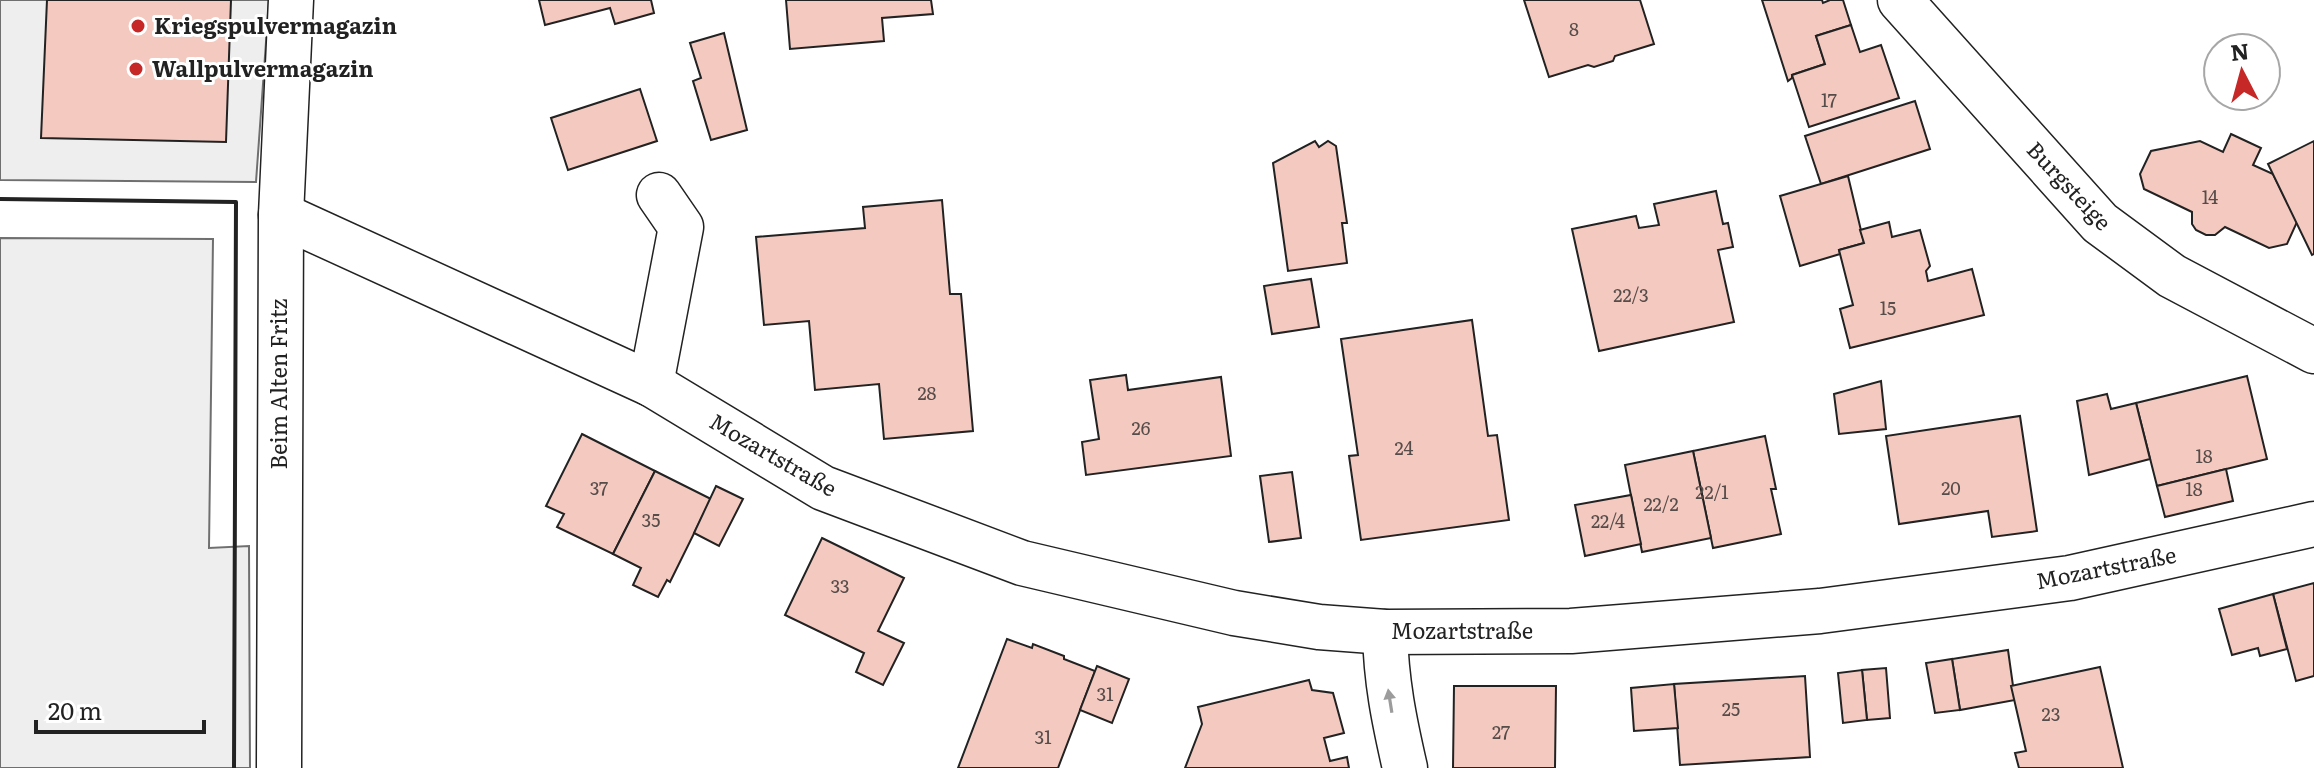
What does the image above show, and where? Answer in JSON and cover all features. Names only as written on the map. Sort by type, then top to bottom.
[{"type":"street","name":"Beim Alten Fritz","points":[[279,768],[281,215],[291,0]]},
{"type":"street","name":"Burgsteige","points":[[1900,0],[2100,223],[2172,276],[2314,351]]},
{"type":"street","points":[[651,384],[681,227],[659,195]]},
{"type":"street","name":"Mozartstraße","points":[[281,215],[651,384],[823,488],[1022,563],[1234,613],[1319,627],[1385,632],[1571,631],[1820,611],[2070,578],[2314,524]]},
{"type":"street","points":[[1385,632],[1386,674],[1405,768]]},
{"type":"shaded area","points":[[0,0],[269,0],[256,182],[0,180]]},
{"type":"shaded area","points":[[0,238],[213,239],[209,548],[249,546],[250,768],[0,768]]},
{"type":"building","name":"Wallpulvermagazin","points":[[47,0],[231,0],[226,142],[41,138]]},
{"type":"building","points":[[539,0],[651,0],[654,13],[615,24],[610,8],[545,25]]},
{"type":"building","points":[[786,0],[931,0],[933,14],[882,18],[884,41],[790,49]]},
{"type":"building","points":[[1524,0],[1640,0],[1654,44],[1615,56],[1613,61],[1594,67],[1588,65],[1549,77]]},
{"type":"building","points":[[1762,0],[1822,0],[1823,3],[1843,0],[1851,25],[1816,36],[1825,64],[1792,75],[1788,81]]},
{"type":"building","points":[[1851,25],[1860,52],[1881,45],[1899,98],[1809,127],[1792,75],[1825,64],[1816,36]]},
{"type":"building","points":[[724,33],[747,130],[711,140],[693,81],[701,78],[690,43]]},
{"type":"building","points":[[640,89],[657,141],[568,170],[551,118]]},
{"type":"building","points":[[1915,101],[1930,149],[1821,184],[1805,136]]},
{"type":"building","points":[[2231,134],[2261,148],[2253,165],[2273,174],[2297,222],[2287,244],[2269,248],[2225,227],[2215,235],[2206,235],[2192,224],[2192,212],[2144,189],[2140,174],[2151,151],[2200,141],[2223,152]]},
{"type":"building","points":[[1315,141],[1319,147],[1328,141],[1336,146],[1347,223],[1342,223],[1347,263],[1288,271],[1273,163]]},
{"type":"building","points":[[2314,141],[2314,254],[2312,255],[2268,164]]},
{"type":"building","points":[[1848,176],[1864,243],[1800,266],[1780,196]]},
{"type":"building","points":[[1716,191],[1723,224],[1728,223],[1733,247],[1718,250],[1734,322],[1599,351],[1572,229],[1636,216],[1639,228],[1659,225],[1654,204]]},
{"type":"building","points":[[942,200],[950,294],[961,294],[973,431],[884,439],[879,384],[815,390],[809,321],[764,325],[756,237],[865,228],[863,207]]},
{"type":"building","points":[[1889,222],[1892,237],[1920,230],[1930,266],[1926,271],[1928,281],[1972,269],[1984,315],[1850,348],[1840,309],[1853,305],[1839,250],[1864,243],[1860,230]]},
{"type":"building","points":[[1311,279],[1319,327],[1272,334],[1264,286]]},
{"type":"building","points":[[1472,320],[1488,436],[1497,435],[1509,520],[1361,540],[1349,456],[1358,455],[1341,339]]},
{"type":"building","points":[[1126,375],[1128,390],[1221,377],[1231,456],[1086,475],[1082,442],[1099,439],[1090,380]]},
{"type":"building","points":[[2247,376],[2267,459],[2157,486],[2136,403]]},
{"type":"building","points":[[1881,381],[1886,429],[1839,434],[1834,394]]},
{"type":"building","points":[[2107,394],[2111,409],[2136,403],[2150,459],[2089,475],[2077,401]]},
{"type":"building","points":[[2020,416],[2037,531],[1992,537],[1988,511],[1899,524],[1886,436]]},
{"type":"building","points":[[582,434],[655,471],[613,554],[557,527],[564,514],[546,506]]},
{"type":"building","points":[[1765,436],[1776,489],[1771,489],[1781,534],[1713,548],[1693,451]]},
{"type":"building","points":[[1693,451],[1711,538],[1642,552],[1625,465]]},
{"type":"building","points":[[2226,469],[2233,501],[2165,517],[2157,486]]},
{"type":"building","points":[[655,471],[711,499],[670,582],[667,580],[658,597],[633,585],[641,568],[613,554]]},
{"type":"building","points":[[1292,472],[1301,538],[1269,542],[1260,476]]},
{"type":"building","points":[[716,486],[743,499],[719,546],[694,533]]},
{"type":"building","points":[[1631,495],[1641,544],[1585,556],[1575,505]]},
{"type":"building","points":[[822,538],[904,578],[878,631],[904,643],[883,685],[856,672],[864,653],[785,615]]},
{"type":"building","points":[[2314,583],[2314,676],[2296,681],[2273,594]]},
{"type":"building","points":[[2273,594],[2287,649],[2260,656],[2258,648],[2232,655],[2219,609]]},
{"type":"building","points":[[1007,639],[1032,648],[1033,644],[1095,671],[1058,768],[958,768]]},
{"type":"building","points":[[2008,650],[2015,700],[1960,710],[1952,659]]},
{"type":"building","points":[[1952,659],[1960,710],[1935,713],[1926,663]]},
{"type":"building","points":[[1097,666],[1129,679],[1112,723],[1080,710]]},
{"type":"building","points":[[2100,667],[2123,768],[2019,768],[2015,753],[2026,751],[2011,686]]},
{"type":"building","points":[[1886,668],[1890,718],[1867,720],[1862,670]]},
{"type":"building","points":[[1862,670],[1867,720],[1843,723],[1838,673]]},
{"type":"building","points":[[1805,676],[1810,757],[1680,765],[1674,684]]},
{"type":"building","points":[[1309,680],[1312,690],[1333,693],[1344,733],[1324,738],[1330,761],[1347,757],[1349,768],[1185,768],[1202,724],[1198,707]]},
{"type":"building","points":[[1674,684],[1678,728],[1634,731],[1631,688]]},
{"type":"building","points":[[1454,686],[1556,686],[1555,768],[1453,768]]},
{"type":"wall","points":[[0,199],[236,202],[234,768]]},
{"type":"place","name":"Kriegspulvermagazin","points":[[138,26]]},
{"type":"place","name":"Wallpulvermagazin","points":[[136,69]]}]
